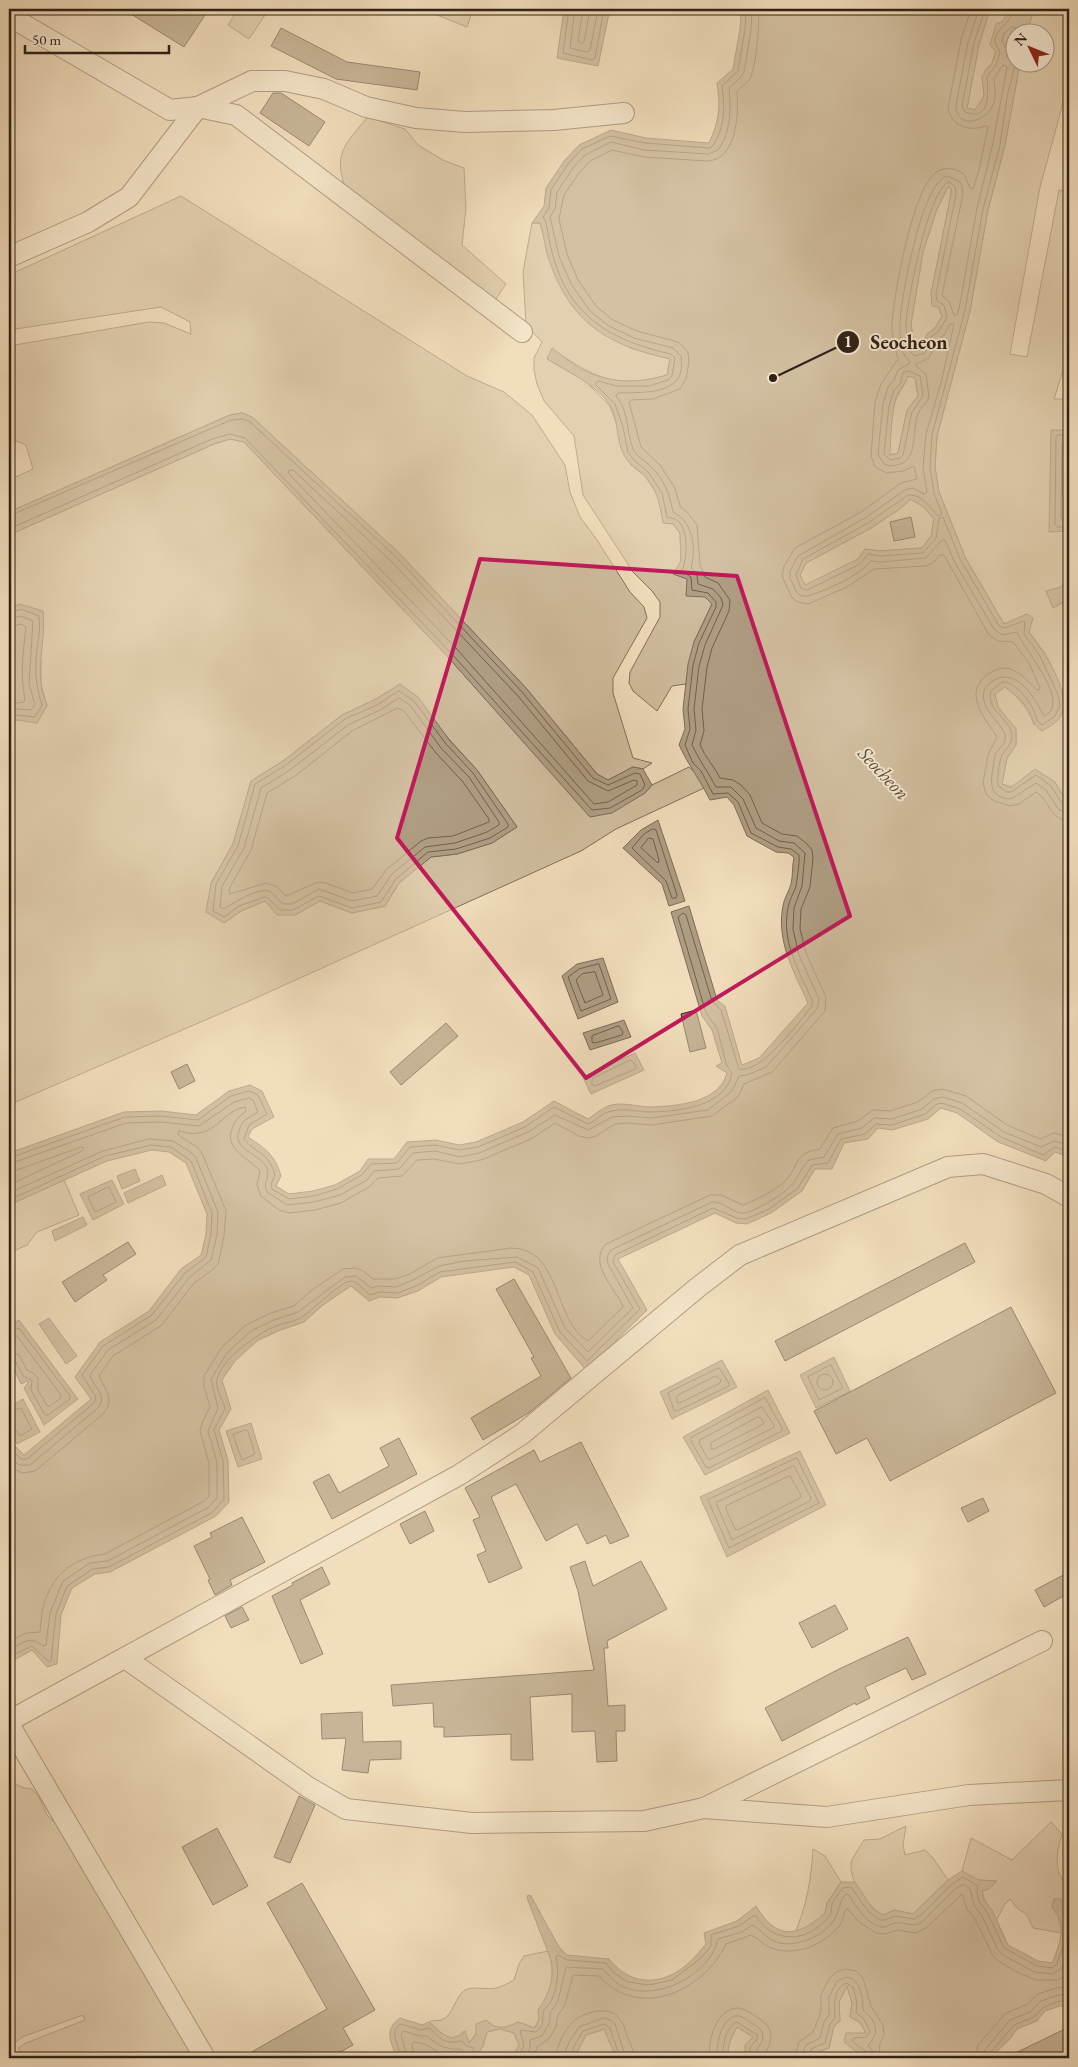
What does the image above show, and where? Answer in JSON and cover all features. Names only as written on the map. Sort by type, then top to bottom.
[{"type":"street","points":[[9,16],[170,110],[198,107],[236,115],[522,332]]},
{"type":"street","points":[[9,257],[88,222],[129,197],[198,107],[252,81],[284,81],[324,89],[366,107],[416,118],[475,122],[554,120],[624,113]]},
{"type":"street","points":[[205,2058],[9,1722],[459,1475],[522,1434],[697,1288],[740,1255],[948,1167],[983,1164],[1046,1184],[1069,1197]]},
{"type":"street","points":[[125,1658],[308,1787],[346,1809],[472,1823],[644,1821],[704,1808],[1042,1641]]},
{"type":"street","points":[[704,1808],[826,1817],[969,1795],[1069,1790]]},
{"type":"highlighted area","points":[[480,559],[737,576],[850,916],[586,1078],[397,838]]},
{"type":"shaded area","points":[[238,9],[269,9],[249,39],[228,25]]},
{"type":"shaded area","points":[[422,9],[473,9],[467,27]]},
{"type":"shaded area","points":[[990,9],[1008,9],[992,63],[985,70],[984,96],[975,110],[967,108],[979,44]]},
{"type":"shaded area","points":[[1034,9],[1069,9],[1069,81],[1040,187],[1010,354],[1027,357],[1059,190],[1069,193],[1069,298],[1066,314],[1069,316],[1069,351],[1054,399],[1069,399],[1069,577],[1061,587],[1047,592],[1053,608],[1065,601],[1069,604],[1069,805],[1002,784],[1007,758],[1016,745],[1016,729],[998,707],[994,693],[1005,686],[1029,713],[1034,725],[1054,671],[1045,653],[1029,632],[1027,614],[1004,624],[965,557],[939,492],[935,467],[937,436],[970,311],[988,210],[1005,145],[1018,72],[1056,72],[1056,22],[1030,22]]},
{"type":"shaded area","points":[[368,117],[405,129],[418,145],[443,160],[464,168],[466,208],[462,245],[506,284],[496,299],[347,192],[341,169],[343,151],[352,135]]},
{"type":"shaded area","points":[[948,187],[951,188],[951,194],[931,294],[942,316],[935,328],[927,334],[921,350],[915,351],[911,324],[923,252],[937,209]]},
{"type":"shaded area","points":[[181,196],[467,376],[504,392],[532,415],[565,465],[570,492],[580,517],[630,592],[644,607],[647,618],[613,678],[613,693],[633,758],[652,763],[643,769],[633,767],[608,780],[597,774],[526,688],[399,553],[252,417],[242,413],[230,415],[9,512],[9,480],[33,469],[26,445],[17,441],[9,445],[9,346],[149,322],[164,323],[191,334],[190,322],[161,307],[9,330],[9,275]]},
{"type":"shaded area","points":[[532,223],[540,223],[544,237],[630,348],[670,359],[667,375],[633,381],[619,381],[593,373],[552,349],[547,359],[585,381],[610,406],[631,465],[645,476],[658,496],[661,508],[680,533],[681,561],[687,579],[712,604],[694,642],[686,684],[672,686],[657,711],[633,691],[629,683],[630,672],[660,617],[660,602],[633,572],[583,495],[574,436],[544,401],[537,384],[534,358],[542,342],[526,325],[523,272]]},
{"type":"shaded area","points":[[908,376],[915,378],[918,396],[907,410],[898,453],[889,455],[894,404]]},
{"type":"shaded area","points":[[230,439],[244,442],[447,656],[590,816],[645,793],[652,785],[689,767],[697,774],[704,788],[616,829],[581,851],[247,1002],[9,1105],[9,727],[17,720],[47,706],[41,684],[41,659],[20,604],[9,609],[9,535],[214,444]],"holes":[[[400,685],[477,770],[517,827],[492,843],[457,854],[431,857],[399,883],[385,906],[352,913],[320,901],[295,915],[265,901],[241,911],[224,923],[211,883],[233,844],[251,781],[283,761],[342,715]]]},
{"type":"shaded area","points":[[911,499],[924,507],[934,519],[931,536],[922,548],[880,551],[865,549],[858,559],[805,586],[800,575],[806,563],[871,528]]},
{"type":"shaded area","points":[[64,1180],[79,1215],[37,1232],[27,1245],[9,1253],[9,1205]]},
{"type":"shaded area","points":[[9,1781],[24,1788],[32,1789],[39,1797],[47,1815],[61,1829],[194,2058],[25,2058],[18,2048],[26,2043],[85,2020],[83,2015],[22,2037],[15,2043],[12,2040],[9,2022]]},
{"type":"shaded area","points":[[1051,1822],[1062,1834],[1057,1866],[1065,1883],[1069,1878],[1069,1906],[1067,1907],[1060,1899],[1054,1899],[1052,1907],[1059,1916],[1062,1933],[1033,1928],[1027,1915],[1016,1907],[1010,1899],[1005,1904],[996,1921],[984,1899],[982,1891],[989,1889],[997,1881],[978,1880],[962,1871],[971,1838],[1012,1860]]},
{"type":"shaded area","points":[[906,1826],[903,1845],[905,1855],[925,1850],[948,1880],[913,1914],[894,1910],[883,1916],[865,1899],[855,1884],[851,1868],[852,1860],[864,1840],[880,1839]]},
{"type":"shaded area","points":[[813,1849],[825,1856],[841,1882],[827,1903],[825,1913],[813,1924],[795,1933],[808,1892]]},
{"type":"shaded area","points":[[548,1951],[552,1967],[550,1989],[539,2010],[539,2019],[535,2028],[518,2022],[505,2027],[497,2027],[486,2020],[469,2043],[464,2031],[459,2036],[451,2039],[429,2022],[441,2020],[449,2015],[458,1997],[465,1990],[503,1986],[514,1980],[519,1964],[524,1956]]},
{"type":"shaded area","points":[[847,1986],[852,2004],[850,2017],[861,2025],[865,2033],[864,2057],[812,2058],[814,2053],[829,2048],[834,2026],[840,2021],[839,2002]]},
{"type":"shaded area","points":[[737,2027],[753,2037],[745,2058],[729,2058],[731,2038]]},
{"type":"shaded area","points":[[500,2029],[514,2033],[519,2045],[512,2058],[475,2058],[483,2046],[487,2032]]},
{"type":"shaded area","points":[[605,2029],[616,2058],[574,2058],[586,2035]]},
{"type":"water","points":[[564,9],[610,9],[598,66],[557,58]]},
{"type":"water","points":[[741,9],[990,9],[979,45],[967,108],[975,110],[984,96],[982,76],[992,63],[996,52],[990,45],[996,24],[1003,21],[1008,9],[1034,9],[1030,22],[1006,22],[1006,72],[1018,72],[1005,145],[988,210],[970,311],[937,436],[935,467],[939,492],[965,557],[1004,624],[1027,614],[1033,618],[1029,632],[1056,675],[1064,700],[1063,711],[1058,720],[1042,731],[1035,724],[1024,704],[1005,687],[995,694],[998,707],[1016,729],[1016,745],[1007,758],[1002,784],[1010,788],[1035,769],[1055,782],[1069,805],[1069,1157],[1055,1152],[1046,1161],[998,1142],[957,1113],[941,1108],[928,1119],[892,1130],[878,1128],[868,1139],[844,1143],[832,1169],[815,1169],[802,1191],[771,1213],[747,1224],[736,1223],[715,1213],[618,1259],[647,1310],[586,1370],[555,1334],[529,1275],[514,1267],[441,1277],[418,1291],[397,1298],[380,1297],[369,1301],[351,1286],[323,1305],[304,1322],[257,1341],[235,1361],[222,1380],[231,1409],[219,1430],[228,1460],[229,1502],[216,1516],[110,1572],[95,1574],[72,1588],[61,1615],[57,1664],[47,1667],[32,1650],[9,1663],[9,1440],[24,1455],[91,1399],[75,1377],[100,1342],[149,1311],[181,1269],[201,1255],[206,1234],[207,1214],[186,1163],[169,1152],[152,1150],[107,1161],[9,1205],[9,1153],[124,1112],[161,1111],[196,1115],[229,1091],[250,1085],[262,1091],[274,1117],[252,1129],[248,1137],[265,1149],[273,1158],[281,1176],[276,1186],[289,1194],[313,1191],[335,1185],[360,1171],[368,1159],[394,1159],[407,1142],[436,1140],[459,1145],[476,1142],[523,1122],[554,1101],[588,1119],[608,1106],[613,1105],[624,1104],[651,1107],[696,1101],[715,1091],[723,1083],[727,1073],[716,1066],[722,1063],[712,1030],[702,1016],[671,912],[689,906],[717,1000],[725,1006],[742,1065],[759,1058],[808,1003],[792,968],[782,932],[783,906],[791,884],[794,857],[788,853],[776,852],[747,836],[734,805],[727,797],[710,800],[679,745],[685,729],[683,709],[688,664],[694,642],[712,604],[705,597],[686,596],[687,579],[673,574],[681,561],[680,533],[673,524],[663,523],[655,490],[648,479],[630,463],[621,450],[614,413],[611,407],[591,386],[547,359],[552,348],[583,370],[598,376],[608,379],[637,381],[667,375],[670,359],[628,347],[594,328],[581,316],[568,300],[558,282],[548,256],[540,223],[532,223],[544,206],[546,188],[564,161],[579,145],[611,130],[646,138],[709,143],[718,114],[717,83],[733,69],[740,29]],"holes":[[[948,187],[951,188],[931,294],[932,306],[939,307],[942,316],[935,328],[927,334],[921,350],[915,351],[911,324],[923,252],[937,209]],[[908,376],[915,378],[918,396],[907,410],[898,453],[890,455],[894,405],[898,393]],[[910,499],[924,507],[934,519],[931,536],[922,548],[880,551],[865,549],[858,559],[805,585],[800,575],[806,563],[871,528],[901,508]]]},
{"type":"water","points":[[242,413],[252,417],[399,553],[526,688],[597,774],[608,780],[633,767],[643,769],[652,785],[645,793],[612,813],[590,817],[447,656],[244,442],[230,439],[214,444],[9,535],[9,512],[230,415]]},
{"type":"water","points":[[1051,430],[1069,430],[1069,531],[1049,532]]},
{"type":"water","points":[[1069,577],[1069,604],[1065,601],[1053,608],[1046,591],[1061,587]]},
{"type":"water","points":[[20,604],[43,611],[44,629],[40,674],[47,706],[37,723],[17,720],[9,727],[9,609]]},
{"type":"water","points":[[400,684],[418,697],[450,741],[477,770],[517,827],[492,843],[457,854],[431,857],[399,883],[385,906],[352,913],[320,901],[295,915],[277,915],[265,901],[241,911],[224,923],[206,912],[211,883],[233,844],[251,781],[283,761],[342,715],[374,700]]},
{"type":"water","points":[[658,820],[685,901],[669,906],[662,884],[623,848],[641,830]]},
{"type":"water","points":[[603,958],[618,1002],[578,1019],[562,976],[577,964]]},
{"type":"water","points":[[624,1020],[631,1037],[590,1050],[583,1033]]},
{"type":"water","points":[[635,1053],[644,1070],[591,1094],[583,1077]]},
{"type":"water","points":[[135,1169],[140,1181],[122,1189],[117,1176]]},
{"type":"water","points":[[162,1175],[166,1185],[128,1203],[124,1193]]},
{"type":"water","points":[[112,1180],[124,1204],[93,1220],[80,1194]]},
{"type":"water","points":[[83,1217],[87,1225],[55,1241],[52,1231]]},
{"type":"water","points":[[49,1318],[77,1356],[66,1364],[39,1324]]},
{"type":"water","points":[[19,1320],[78,1399],[44,1425],[24,1388],[28,1383],[27,1381],[21,1384],[9,1359],[9,1326]]},
{"type":"water","points":[[834,1357],[850,1391],[816,1408],[800,1375]]},
{"type":"water","points":[[722,1360],[737,1387],[672,1419],[660,1392]]},
{"type":"water","points":[[768,1390],[790,1433],[705,1475],[683,1437]]},
{"type":"water","points":[[23,1399],[40,1432],[17,1444],[9,1427],[9,1407]]},
{"type":"water","points":[[251,1423],[262,1459],[238,1467],[226,1431]]},
{"type":"water","points":[[800,1451],[826,1505],[727,1557],[700,1497]]},
{"type":"water","points":[[962,1871],[978,1880],[997,1881],[989,1889],[982,1891],[984,1900],[992,1910],[1008,1945],[1038,1961],[1052,1963],[1060,1941],[1060,1921],[1052,1907],[1054,1899],[1060,1899],[1069,1911],[1069,2006],[1060,2006],[1045,2011],[1037,2021],[1017,2029],[1009,2040],[990,2058],[861,2058],[863,2057],[844,2042],[846,2033],[866,2033],[860,2022],[850,2017],[852,2004],[847,1986],[839,2002],[840,2021],[834,2026],[829,2048],[815,2053],[812,2058],[745,2058],[745,2045],[753,2037],[737,2027],[731,2038],[729,2058],[616,2058],[604,2029],[586,2035],[574,2058],[512,2058],[519,2045],[514,2033],[500,2029],[487,2032],[483,2046],[475,2058],[395,2058],[390,2040],[390,2031],[395,2022],[400,2018],[422,2025],[429,2022],[441,2033],[451,2038],[459,2036],[465,2031],[469,2043],[476,2035],[476,2024],[486,2020],[497,2027],[505,2027],[518,2022],[535,2028],[539,2019],[538,2010],[552,1980],[552,1967],[527,1898],[528,1895],[531,1896],[559,1947],[567,1955],[609,1959],[629,1976],[637,1979],[653,1980],[671,1975],[690,1961],[706,1944],[704,1933],[737,1921],[756,1906],[771,1925],[779,1930],[796,1931],[815,1921],[825,1913],[827,1903],[841,1882],[855,1882],[872,1908],[883,1915],[894,1910],[913,1914],[948,1880]]},
{"type":"building","points":[[123,9],[209,9],[184,47]]},
{"type":"building","points":[[281,28],[347,62],[420,72],[417,90],[336,79],[271,46]]},
{"type":"building","points":[[273,93],[281,93],[325,122],[309,146],[260,113]]},
{"type":"building","points":[[911,517],[915,537],[894,541],[890,522]]},
{"type":"building","points":[[696,1010],[706,1048],[690,1052],[681,1014]]},
{"type":"building","points":[[446,1023],[458,1036],[401,1085],[390,1072]]},
{"type":"building","points":[[187,1064],[195,1081],[179,1089],[171,1072]]},
{"type":"building","points":[[128,1242],[136,1254],[103,1275],[107,1280],[75,1302],[62,1282]]},
{"type":"building","points":[[965,1243],[975,1262],[785,1361],[775,1341]]},
{"type":"building","points":[[514,1279],[571,1378],[530,1412],[483,1440],[471,1418],[541,1376],[531,1358],[534,1357],[496,1289]]},
{"type":"building","points":[[1011,1307],[1056,1393],[890,1481],[867,1438],[836,1454],[814,1411]]},
{"type":"building","points":[[399,1438],[417,1474],[332,1519],[313,1482],[329,1474],[339,1493],[389,1466],[380,1448]]},
{"type":"building","points":[[581,1442],[629,1536],[610,1544],[606,1535],[587,1544],[577,1524],[546,1541],[516,1484],[491,1497],[522,1568],[489,1583],[477,1555],[486,1551],[473,1520],[480,1517],[465,1488],[534,1450],[540,1462]]},
{"type":"building","points":[[983,1498],[989,1511],[968,1522],[961,1508]]},
{"type":"building","points":[[425,1511],[434,1531],[410,1544],[400,1524]]},
{"type":"building","points":[[242,1517],[265,1562],[230,1580],[232,1585],[215,1595],[208,1580],[210,1579],[194,1546],[212,1537],[210,1533]]},
{"type":"building","points":[[585,1561],[593,1586],[641,1561],[667,1609],[607,1641],[608,1648],[604,1648],[608,1706],[625,1705],[625,1731],[616,1731],[617,1761],[597,1762],[595,1731],[572,1732],[572,1694],[530,1697],[533,1760],[511,1760],[511,1734],[444,1737],[444,1727],[434,1727],[433,1703],[393,1706],[391,1685],[594,1670],[578,1591],[570,1567]]},
{"type":"building","points":[[322,1567],[330,1584],[300,1600],[323,1654],[301,1664],[272,1596]]},
{"type":"building","points":[[1069,1572],[1069,1593],[1044,1607],[1035,1590]]},
{"type":"building","points":[[835,1605],[848,1629],[812,1648],[799,1623]]},
{"type":"building","points":[[242,1607],[249,1620],[231,1628],[225,1616]]},
{"type":"building","points":[[908,1637],[926,1674],[912,1680],[906,1668],[865,1687],[870,1698],[856,1705],[855,1703],[782,1741],[765,1708],[839,1669]]},
{"type":"building","points":[[362,1712],[363,1742],[401,1741],[401,1759],[370,1760],[368,1773],[342,1770],[346,1738],[322,1739],[321,1714]]},
{"type":"building","points":[[299,1796],[315,1805],[290,1863],[274,1857]]},
{"type":"building","points":[[217,1828],[248,1886],[213,1905],[182,1847]]},
{"type":"building","points":[[302,1883],[375,2010],[343,2028],[353,2045],[329,2058],[241,2058],[327,2009],[267,1903]]},
{"type":"building","points":[[1069,2027],[1069,2054],[1060,2058],[1005,2058]]},
{"type":"place","name":"Seocheon","points":[[773,378]]}]
